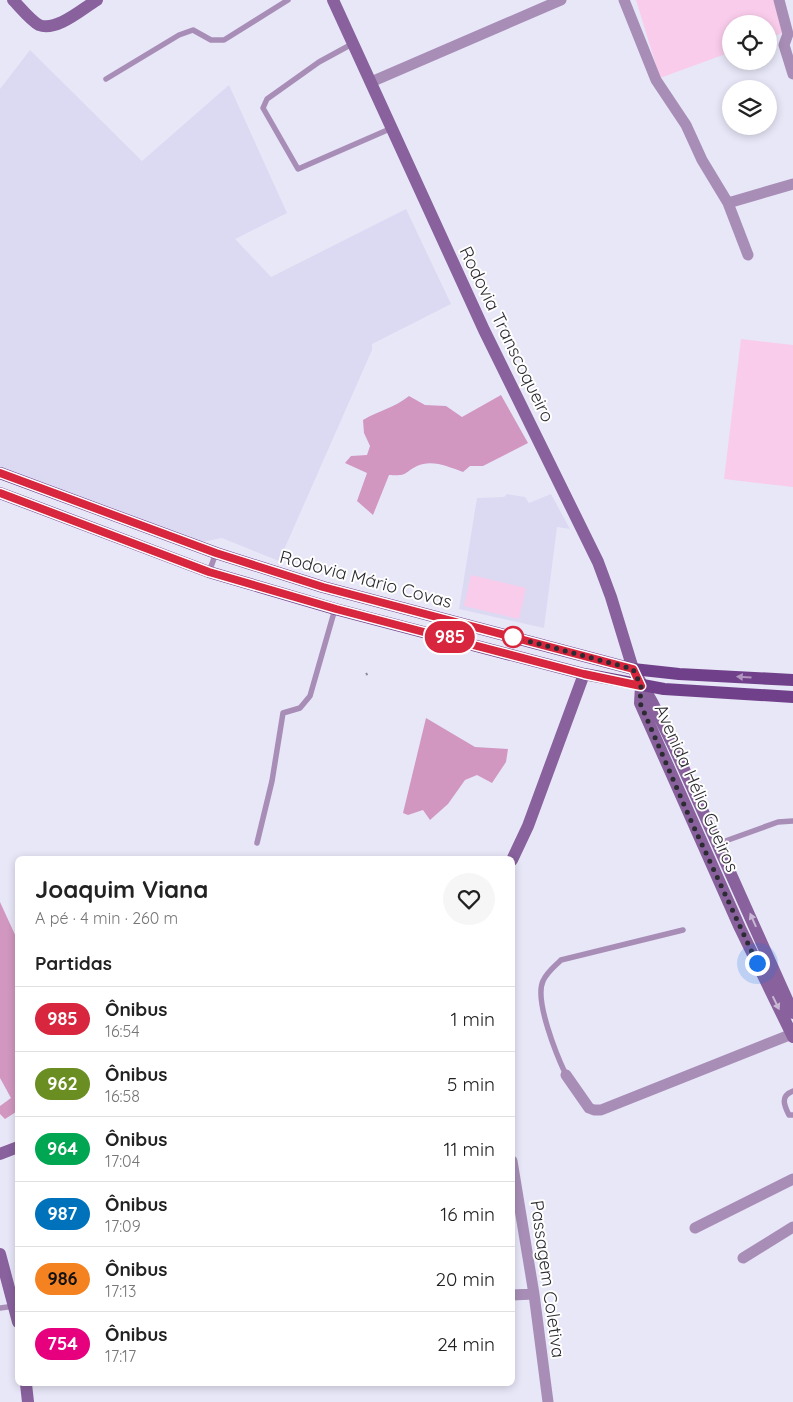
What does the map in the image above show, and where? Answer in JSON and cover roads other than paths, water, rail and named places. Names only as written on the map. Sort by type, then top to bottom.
[{"type":"main road","points":[[13,0],[40,25],[58,23],[97,0]]},
{"type":"main road","name":"Rodovia Transcoqueiro","points":[[333,0],[484,330],[598,562],[633,669],[641,686]]},
{"type":"main road","name":"Rodovia Mário Covas","points":[[0,473],[216,553],[323,587],[633,669],[677,674],[793,680]]},
{"type":"main road","name":"Rodovia Mário Covas","points":[[0,493],[209,572],[336,609],[584,674],[641,686],[793,697]]},
{"type":"main road","points":[[514,856],[528,826],[584,674]]},
{"type":"main road","name":"Avenida Hélio Gueiros","points":[[641,686],[652,702],[793,1013]]},
{"type":"main road","name":"Avenida Hélio Gueiros","points":[[641,686],[640,703],[684,805],[792,1036]]},
{"type":"main road","points":[[0,1154],[15,1148]]},
{"type":"main road","points":[[0,1254],[15,1306]]},
{"type":"main road","points":[[26,1386],[28,1402]]},
{"type":"street","points":[[371,82],[561,0]]},
{"type":"street","points":[[624,0],[656,80],[686,125],[702,160],[728,203],[748,255]]},
{"type":"street","points":[[779,0],[788,34],[784,45],[793,74]]},
{"type":"street","points":[[728,203],[793,184]]},
{"type":"street","points":[[566,1075],[589,1108],[601,1110],[792,1036]]},
{"type":"street","name":"Passagem Coletiva","points":[[515,1179],[534,1294],[548,1402]]},
{"type":"street","points":[[695,1228],[793,1179]]},
{"type":"street","points":[[743,1258],[793,1227]]},
{"type":"street","points":[[515,1295],[534,1294]]},
{"type":"lane","points":[[106,79],[192,30],[211,40],[224,40],[288,0]]},
{"type":"lane","points":[[353,43],[319,62],[267,99],[263,108],[298,170],[392,128]]},
{"type":"lane","points":[[209,572],[216,553]]},
{"type":"lane","points":[[257,843],[272,781],[283,713],[300,708],[310,696],[336,609]]},
{"type":"lane","points":[[718,844],[778,822],[793,821]]},
{"type":"lane","points":[[566,1075],[550,1039],[544,1012],[542,983],[550,970],[561,960],[684,930]]},
{"type":"lane","points":[[793,1091],[786,1094],[784,1098],[785,1107],[789,1115],[793,1116]]},
{"type":"lane","points":[[0,1308],[15,1306]]}]
